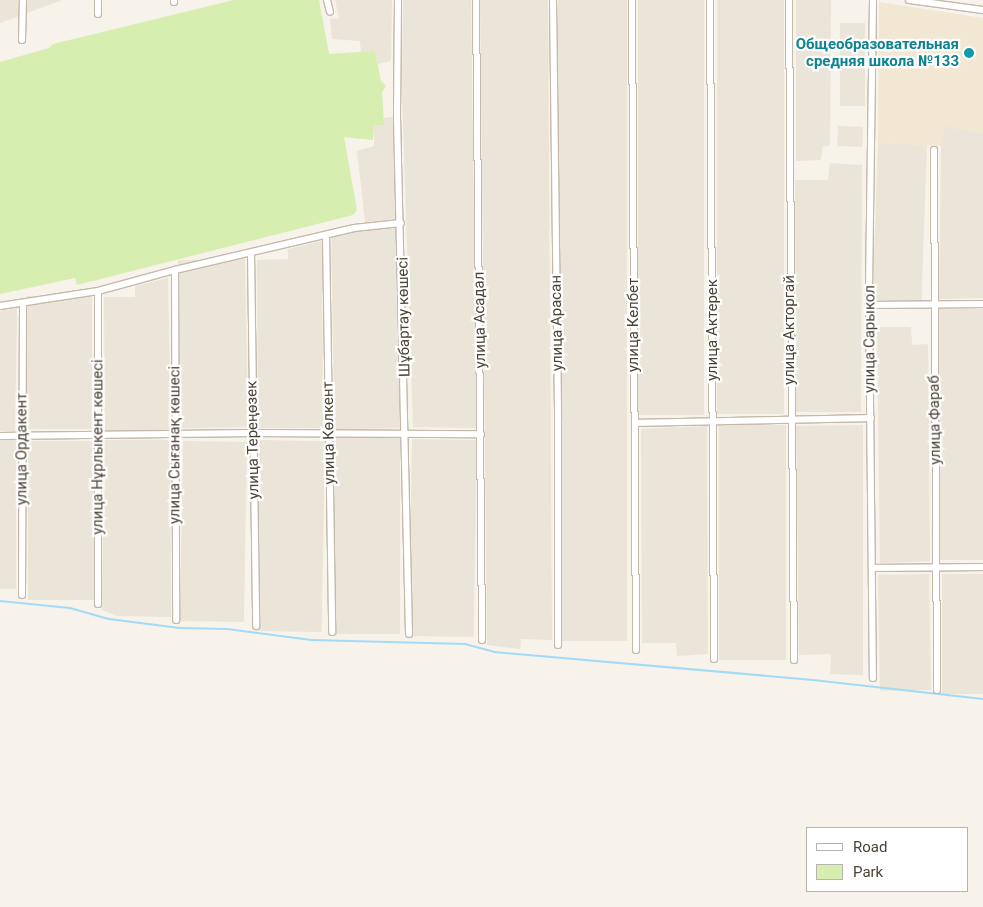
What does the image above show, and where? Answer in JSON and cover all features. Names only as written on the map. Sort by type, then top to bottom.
[{"type":"street","points":[[22,40],[23,0]]},
{"type":"street","points":[[98,0],[98,14]]},
{"type":"street","points":[[328,0],[330,12]]},
{"type":"street","name":"Шұбартау көшесі","points":[[398,0],[398,117],[409,634]]},
{"type":"street","name":"улица Асадал","points":[[476,0],[482,640]]},
{"type":"street","name":"улица Арасан","points":[[553,0],[558,418],[558,645]]},
{"type":"street","name":"улица Келбет","points":[[632,0],[636,650]]},
{"type":"street","name":"улица Актерек","points":[[710,0],[714,659]]},
{"type":"street","name":"улица Акторгай","points":[[789,0],[794,660]]},
{"type":"street","name":"улица Сарыкол","points":[[873,0],[869,305],[874,678]]},
{"type":"street","points":[[909,0],[949,3],[983,10]]},
{"type":"street","name":"улица Фараб","points":[[934,150],[937,690]]},
{"type":"street","points":[[0,306],[98,291],[175,270],[354,228],[401,223]]},
{"type":"street","name":"улица Көлкент","points":[[326,235],[332,632]]},
{"type":"street","name":"улица Тереңөзек","points":[[251,253],[256,626]]},
{"type":"street","name":"улица Сығанақ көшесі","points":[[175,270],[176,620]]},
{"type":"street","name":"улица Нұрлыкент көшесі","points":[[98,291],[98,604]]},
{"type":"street","name":"улица Ордакент","points":[[22,595],[23,303]]},
{"type":"street","points":[[869,305],[983,304]]},
{"type":"street","points":[[635,423],[871,418]]},
{"type":"street","points":[[0,436],[481,434]]},
{"type":"street","points":[[872,568],[983,567]]},
{"type":"shaded area","points":[[0,0],[62,0],[0,23]]},
{"type":"shaded area","points":[[335,0],[392,0],[391,61],[378,64],[375,51],[361,52],[360,41],[332,39],[330,19],[339,18]]},
{"type":"shaded area","points":[[403,0],[471,0],[477,428],[413,427],[402,94]]},
{"type":"shaded area","points":[[480,0],[548,0],[552,640],[521,639],[520,649],[487,645]]},
{"type":"shaded area","points":[[558,0],[627,0],[627,641],[558,641]]},
{"type":"shaded area","points":[[638,0],[704,0],[704,415],[638,415]]},
{"type":"shaded area","points":[[717,0],[784,0],[784,414],[717,414]]},
{"type":"shaded area","points":[[796,0],[831,0],[830,146],[823,146],[821,160],[796,161]]},
{"type":"shaded area","points":[[879,2],[983,18],[983,133],[944,126],[941,146],[878,143]]},
{"type":"shaded area","points":[[840,23],[865,23],[865,106],[840,106]]},
{"type":"shaded area","points":[[393,117],[397,219],[365,222],[357,151],[374,146],[374,125],[384,124],[384,118]]},
{"type":"shaded area","points":[[838,126],[863,127],[862,147],[837,146]]},
{"type":"shaded area","points":[[944,126],[983,133],[983,298],[939,299],[941,146]]},
{"type":"shaded area","points":[[878,143],[927,145],[921,302],[873,300]]},
{"type":"shaded area","points":[[830,163],[862,165],[861,412],[796,412],[795,180],[828,180]]},
{"type":"shaded area","points":[[397,228],[400,428],[335,429],[331,229]]},
{"type":"shaded area","points":[[322,241],[323,428],[258,428],[257,260],[288,259],[288,249]]},
{"type":"shaded area","points":[[245,259],[248,427],[181,428],[178,260]]},
{"type":"shaded area","points":[[168,278],[171,430],[105,431],[104,297],[135,297],[135,286]]},
{"type":"shaded area","points":[[27,296],[92,296],[92,429],[27,429]]},
{"type":"shaded area","points":[[17,308],[15,431],[0,431],[0,311]]},
{"type":"shaded area","points":[[939,309],[983,309],[983,560],[939,560]]},
{"type":"shaded area","points":[[877,327],[911,327],[912,345],[928,344],[930,561],[880,563]]},
{"type":"shaded area","points":[[719,425],[786,425],[786,660],[719,660]]},
{"type":"shaded area","points":[[863,425],[863,675],[830,674],[831,654],[799,655],[796,426]]},
{"type":"shaded area","points":[[707,426],[708,654],[677,656],[676,643],[642,643],[641,429]]},
{"type":"shaded area","points":[[334,438],[400,438],[400,634],[334,634]]},
{"type":"shaded area","points":[[412,439],[477,440],[474,637],[409,636]]},
{"type":"shaded area","points":[[0,440],[16,440],[16,589],[0,589]]},
{"type":"shaded area","points":[[104,440],[170,440],[171,617],[117,616],[102,610]]},
{"type":"shaded area","points":[[259,440],[325,441],[322,632],[256,631]]},
{"type":"shaded area","points":[[28,441],[94,441],[94,600],[28,600]]},
{"type":"shaded area","points":[[183,441],[247,442],[244,622],[180,621]]},
{"type":"shaded area","points":[[929,574],[931,690],[880,691],[878,575]]},
{"type":"shaded area","points":[[942,574],[983,574],[983,694],[942,694]]},
{"type":"green space","points":[[234,0],[319,0],[329,54],[375,51],[381,81],[386,86],[382,92],[384,125],[374,125],[373,140],[344,137],[357,210],[353,215],[77,285],[75,278],[0,294],[0,62],[49,48],[53,44]]},
{"type":"waterway","points":[[0,601],[70,608],[109,619],[179,628],[227,629],[311,640],[465,644],[494,652],[813,680],[983,699]]},
{"type":"place","name":"Общеобразовательная средняя школа №133","points":[[969,53]]}]
